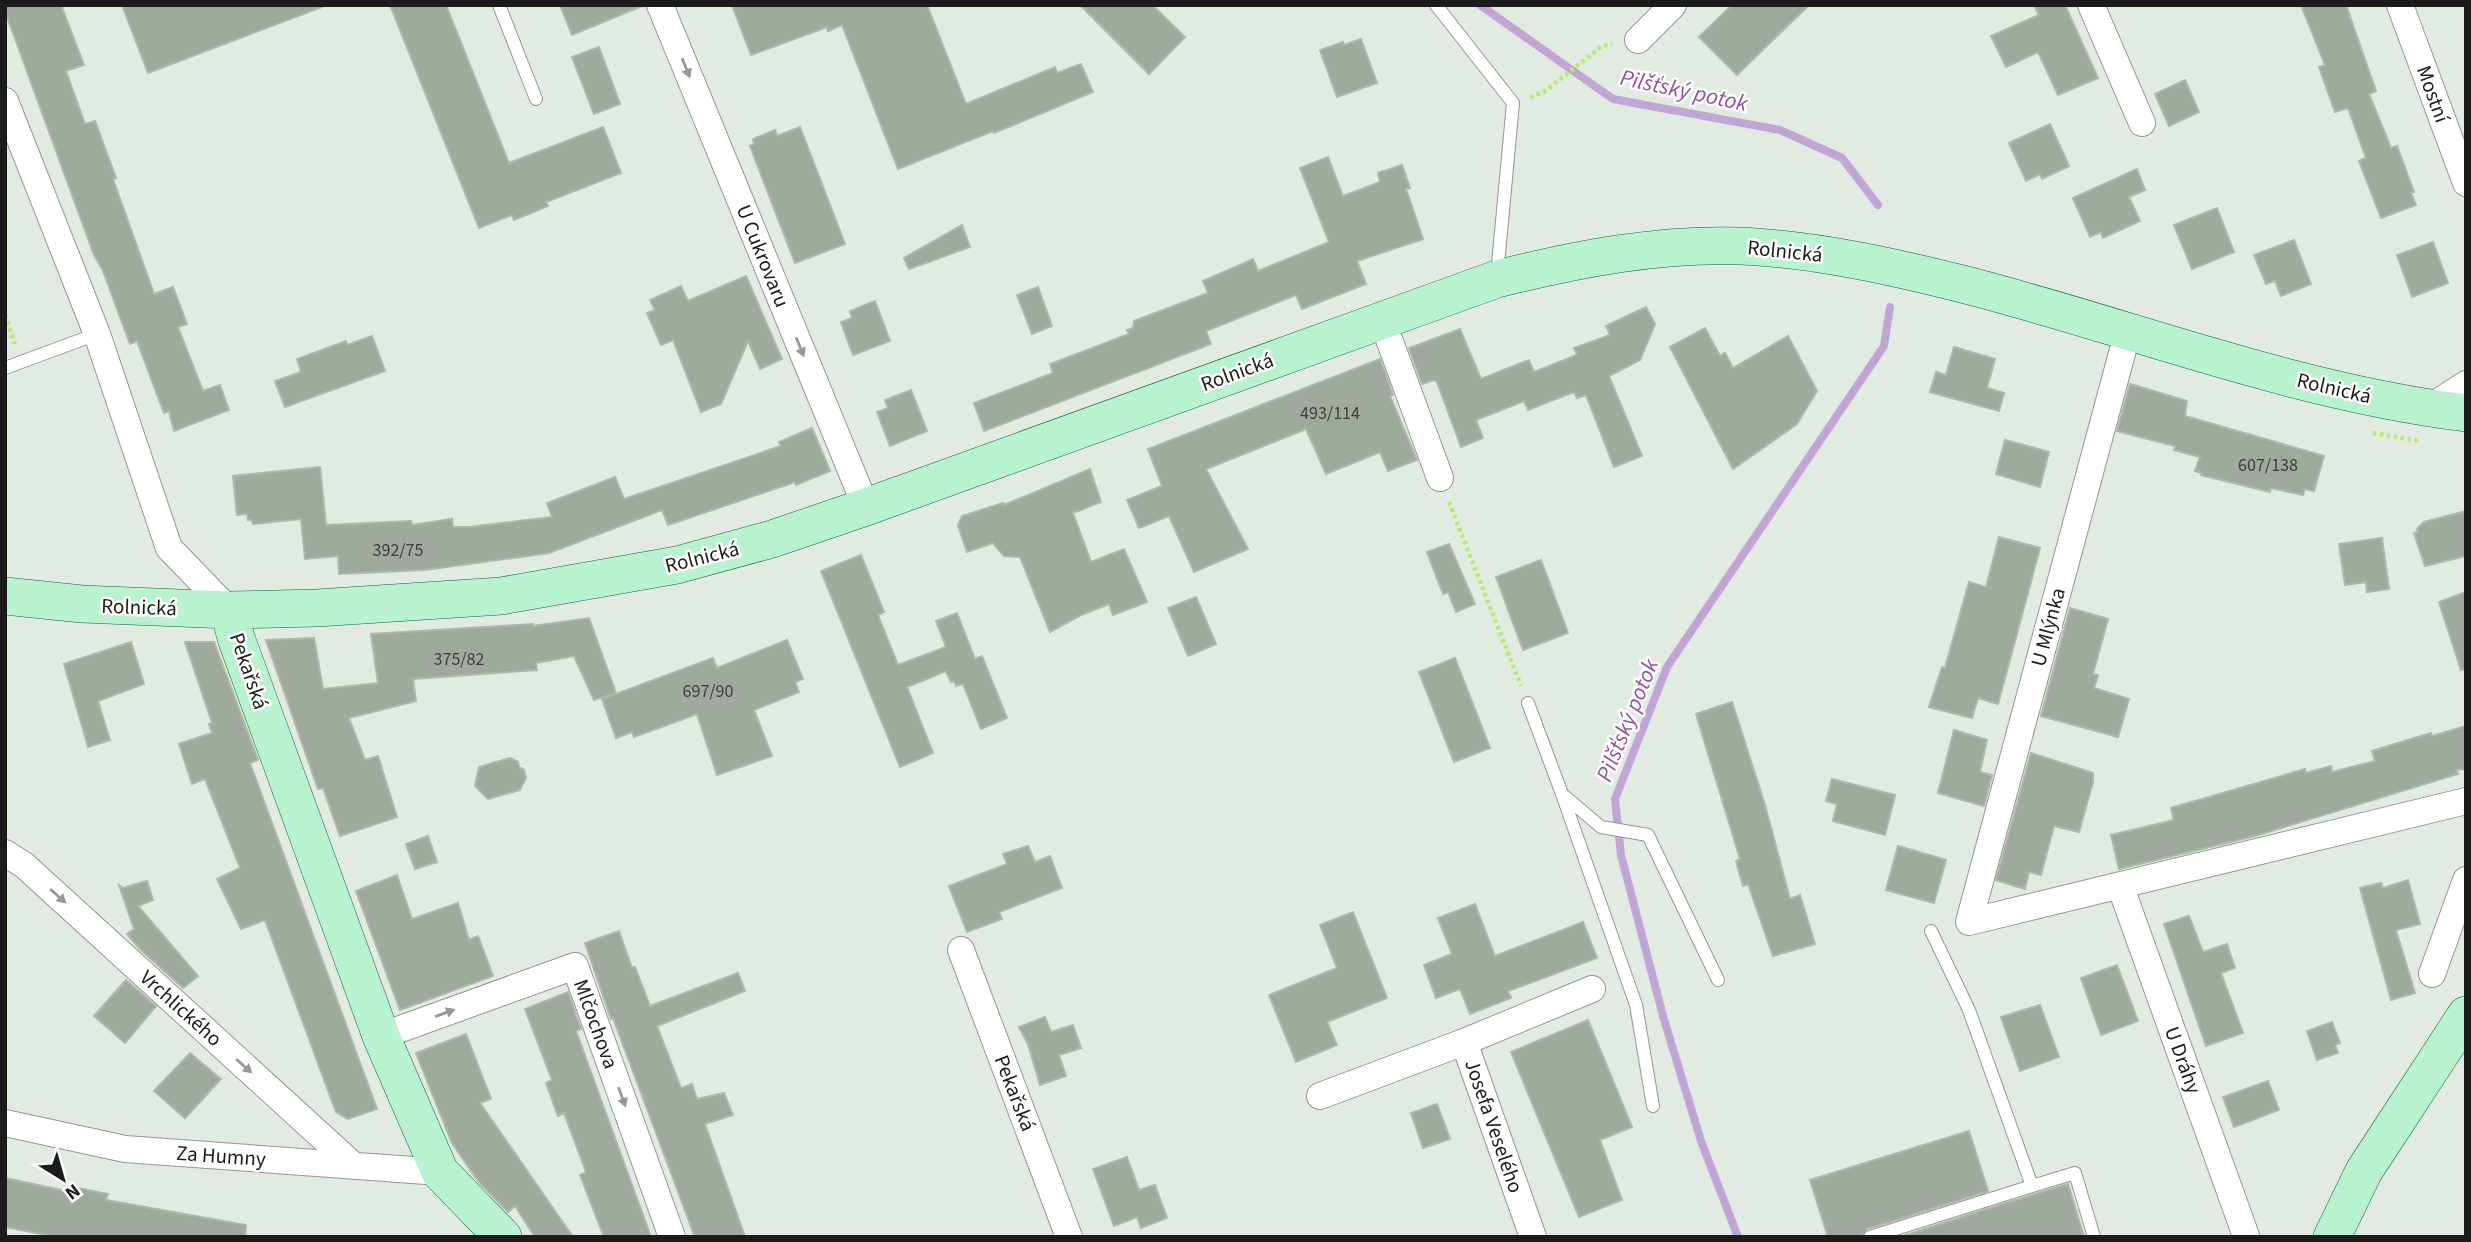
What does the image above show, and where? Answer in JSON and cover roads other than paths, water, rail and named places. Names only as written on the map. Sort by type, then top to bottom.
[{"type":"street","name":"U Cukrovaru","points":[[660,5],[866,507]]},
{"type":"street","points":[[1637,40],[1673,5]]},
{"type":"street","points":[[2091,5],[2142,123]]},
{"type":"street","name":"Mostní","points":[[2400,5],[2466,183]]},
{"type":"street","name":"Pekařská","points":[[5,100],[97,334],[169,548],[229,610],[236,638],[381,1037],[440,1172],[503,1237]]},
{"type":"street","name":"Rolnická","points":[[5,596],[82,604],[229,610],[317,608],[501,596],[677,565],[772,539],[866,507],[1497,279],[1577,260],[1659,249],[1741,246],[1791,250],[1897,267],[2333,390],[2466,413]]},
{"type":"street","points":[[1382,320],[1440,478]]},
{"type":"street","name":"U Mlýnka","points":[[2120,885],[1969,922],[2128,331]]},
{"type":"street","points":[[2429,408],[2466,384]]},
{"type":"street","points":[[2120,885],[2466,801]]},
{"type":"street","name":"Vrchlického","points":[[5,853],[24,865],[354,1166]]},
{"type":"street","points":[[2432,974],[2466,880]]},
{"type":"street","name":"U Dráhy","points":[[2120,885],[2246,1236]]},
{"type":"street","name":"Pekařská","points":[[961,950],[1069,1237]]},
{"type":"street","name":"Mlčochova","points":[[381,1037],[575,966],[672,1237]]},
{"type":"street","points":[[1464,1042],[1592,989]]},
{"type":"street","points":[[2332,1237],[2364,1171],[2464,1017]]},
{"type":"street","name":"Josefa Veselého","points":[[1320,1096],[1464,1042],[1533,1237]]},
{"type":"street","name":"Za Humny","points":[[5,1123],[125,1149],[440,1172]]},
{"type":"lane","points":[[499,5],[536,99]]},
{"type":"lane","points":[[1436,5],[1513,103],[1497,279]]},
{"type":"lane","points":[[5,368],[97,334]]},
{"type":"lane","points":[[1528,704],[1636,1005],[1653,1106]]},
{"type":"lane","points":[[1562,794],[1601,827],[1648,835],[1718,980]]},
{"type":"lane","points":[[1931,931],[1969,1010],[2032,1186]]},
{"type":"lane","points":[[1870,1237],[2075,1173],[2094,1237]]},
{"type":"waterway","name":"Pilšťský potok","points":[[1480,5],[1613,99],[1780,130],[1842,158],[1878,205]]},
{"type":"waterway","name":"Pilšťský potok","points":[[1738,1237],[1701,1141],[1663,1016],[1621,855],[1615,799],[1667,667],[1884,346],[1890,307]]}]
